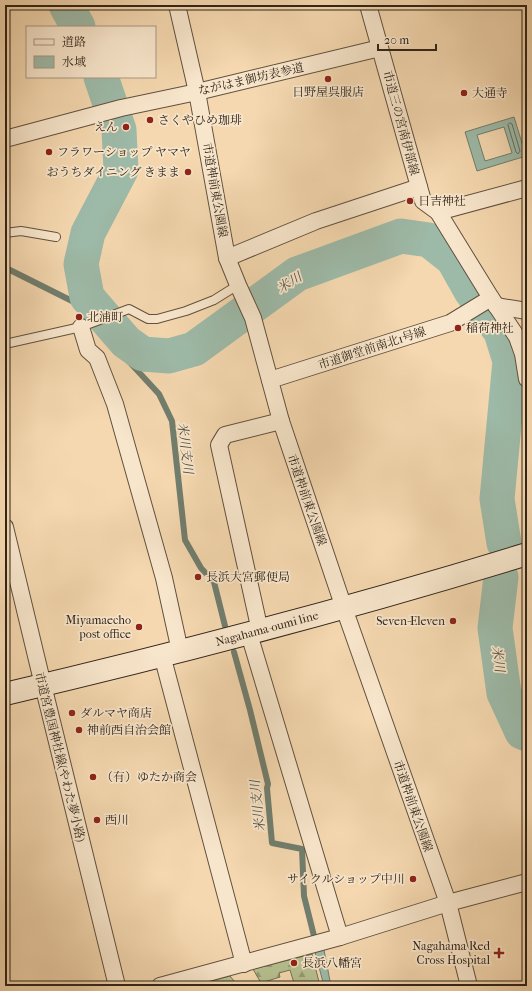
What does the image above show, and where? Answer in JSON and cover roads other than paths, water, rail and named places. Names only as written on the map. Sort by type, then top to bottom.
[{"type":"main road","name":"Nagahama-oumi line","points":[[5,694],[255,632],[344,608],[527,554]]},
{"type":"street","name":"市道神前東公園線","points":[[177,5],[197,92],[227,258],[253,318],[281,421],[344,608],[448,903],[469,986]]},
{"type":"street","name":"市道三の宮南伊部線","points":[[368,5],[423,201],[438,212],[491,301],[517,337],[523,354],[527,379]]},
{"type":"street","name":"ながはま御坊表参道","points":[[5,139],[120,108],[197,92],[380,48]]},
{"type":"street","points":[[227,258],[316,221],[419,187]]},
{"type":"street","points":[[438,212],[527,188]]},
{"type":"street","points":[[491,301],[527,311]]},
{"type":"street","name":"市道御堂前南北1号線","points":[[270,380],[450,323],[491,301]]},
{"type":"street","points":[[84,326],[88,350],[97,358],[115,404],[164,578],[171,653],[244,964]]},
{"type":"street","points":[[281,421],[224,435],[219,445],[255,632],[340,938]]},
{"type":"street","name":"市道宮豊国神社線(やわた夢小路)","points":[[5,527],[42,685],[117,986]]},
{"type":"street","points":[[160,986],[340,938],[448,903],[527,882]]},
{"type":"lane","points":[[5,233],[22,231],[56,237]]},
{"type":"lane","points":[[5,344],[84,326],[129,309],[148,319],[157,319],[186,311],[214,300],[241,292]]},
{"type":"water","points":[[514,117],[526,156],[477,171],[465,132]],"holes":[[[504,127],[512,153],[485,161],[477,135]]]},
{"type":"water","points":[[324,950],[331,986],[324,986],[315,952]]},
{"type":"waterway","name":"米川","points":[[66,5],[77,26]]},
{"type":"waterway","name":"米川","points":[[101,78],[119,130],[121,170],[88,233],[81,264],[87,297],[126,342],[143,354],[169,356],[194,349],[297,274],[401,236],[429,240],[453,259],[471,291],[501,332],[510,361],[497,499],[504,543]]},
{"type":"waterway","name":"米川支川","points":[[5,269],[8,269],[74,302],[159,394],[172,421],[185,540],[201,568],[214,582],[225,626]]},
{"type":"waterway","name":"米川","points":[[501,577],[495,628],[504,693],[522,732],[527,734]]},
{"type":"waterway","name":"米川支川","points":[[234,652],[268,784],[267,788],[272,843],[302,849],[304,896],[314,936]]},
{"type":"place","name":"日野屋呉服店","points":[[328,79]]},
{"type":"place","name":"大通寺","points":[[464,93]]},
{"type":"place","name":"さくやひめ珈琲","points":[[150,120]]},
{"type":"place","name":"えん","points":[[126,127]]},
{"type":"place","name":"フラワーショップ ヤマヤ","points":[[49,152]]},
{"type":"place","name":"おうちダイニング きまま","points":[[188,172]]},
{"type":"place","name":"日吉神社","points":[[410,201]]},
{"type":"place","name":"北浦町","points":[[79,317]]},
{"type":"place","name":"稲荷神社","points":[[458,328]]},
{"type":"place","name":"長浜大宮郵便局","points":[[198,577]]},
{"type":"place","name":"Seven-Eleven","points":[[453,621]]},
{"type":"place","name":"Miyamaecho post office","points":[[139,627]]},
{"type":"place","name":"ダルマヤ商店","points":[[72,713]]},
{"type":"place","name":"神前西自治会館","points":[[79,730]]},
{"type":"place","name":"（有）ゆたか商会","points":[[93,777]]},
{"type":"place","name":"西川","points":[[97,820]]},
{"type":"place","name":"サイクルショップ中川","points":[[413,879]]},
{"type":"place","name":"Nagahama Red Cross Hospital","points":[[499,953]]},
{"type":"place","name":"長浜八幡宮","points":[[294,963]]}]
